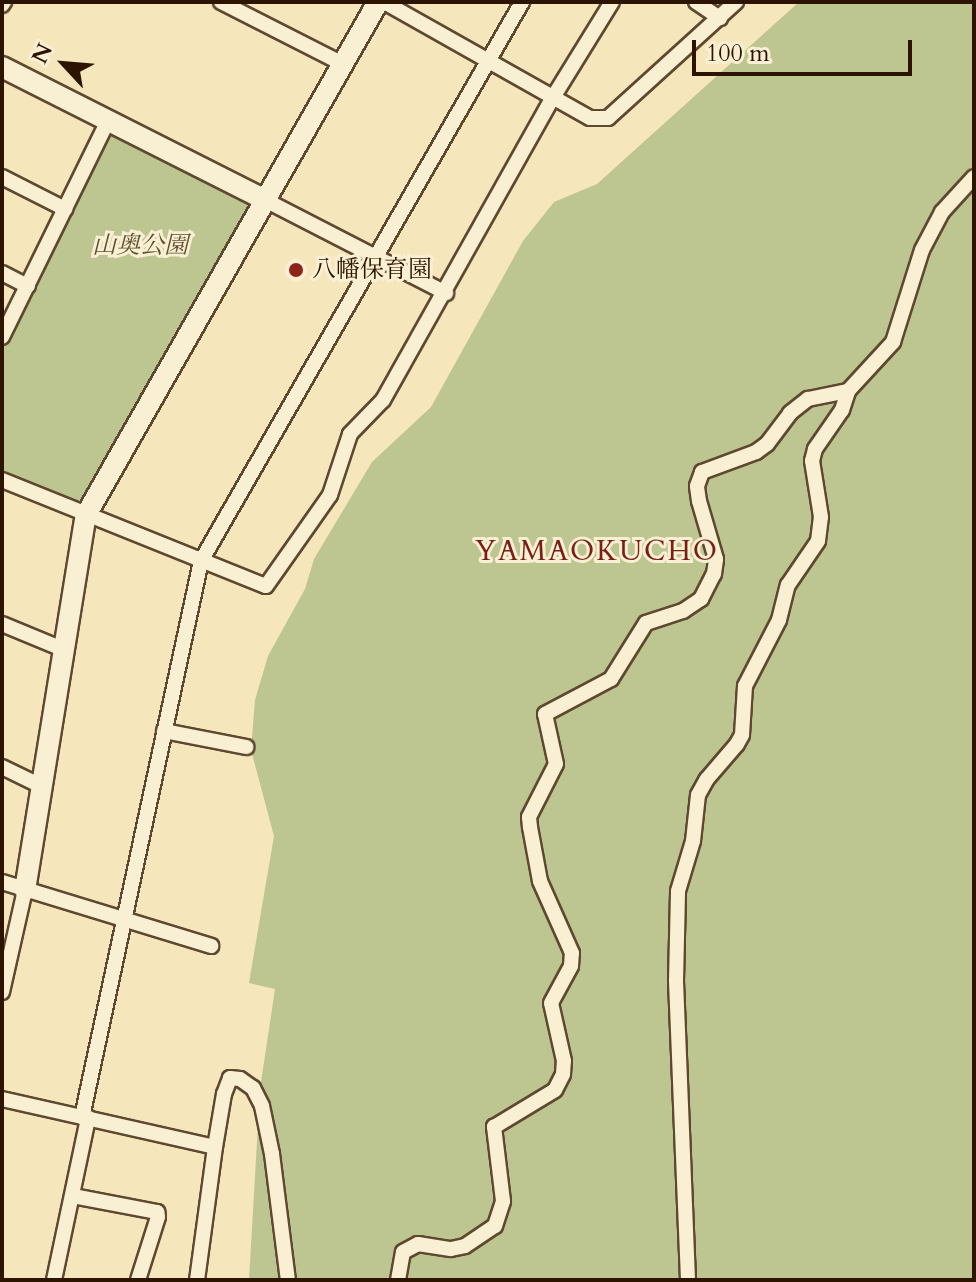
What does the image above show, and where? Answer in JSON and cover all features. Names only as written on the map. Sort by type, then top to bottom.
[{"type":"street","points":[[221,2],[343,64]]},
{"type":"street","points":[[2,992],[25,890],[86,515],[263,199],[378,2]]},
{"type":"street","points":[[384,2],[590,118],[608,118],[736,2]]},
{"type":"street","points":[[54,1280],[201,561],[522,2]]},
{"type":"street","points":[[2,480],[266,586],[330,495],[350,434],[383,400],[446,293],[552,99],[612,2]]},
{"type":"street","points":[[696,2],[720,18]]},
{"type":"street","points":[[2,67],[446,293]]},
{"type":"street","points":[[2,337],[108,121]]},
{"type":"street","points":[[2,177],[65,209]]},
{"type":"street","points":[[688,1280],[678,1082],[678,891],[693,841],[698,795],[742,735],[745,686],[779,620],[788,585],[818,541],[821,517],[812,461],[815,449],[842,410],[848,391],[893,342],[922,250],[942,212],[974,177]]},
{"type":"street","points":[[2,273],[28,286]]},
{"type":"street","points":[[398,1280],[403,1252],[418,1244],[451,1249],[465,1246],[495,1226],[503,1201],[494,1127],[555,1090],[563,1074],[564,1061],[551,1003],[573,959],[540,881],[529,817],[556,764],[545,714],[611,679],[646,623],[683,611],[701,599],[714,574],[716,559],[699,501],[697,486],[702,472],[756,452],[767,444],[790,413],[808,399],[848,391]]},
{"type":"street","points":[[2,624],[65,650]]},
{"type":"street","points":[[164,731],[246,747]]},
{"type":"street","points":[[2,767],[43,787]]},
{"type":"street","points":[[2,882],[211,946]]},
{"type":"street","points":[[197,1280],[215,1147],[224,1094],[230,1078],[240,1079],[253,1088],[262,1106],[272,1154],[288,1280]]},
{"type":"street","points":[[2,1099],[215,1147]]},
{"type":"street","points":[[73,1196],[157,1212],[138,1280]]},
{"type":"green space","points":[[799,2],[974,2],[974,1280],[249,1280],[260,1089],[275,989],[249,983],[274,836],[251,750],[255,700],[268,656],[305,589],[314,559],[372,462],[431,407],[523,241],[554,202],[597,184]]},
{"type":"green space","name":"山奥公園","points":[[117,134],[248,201],[250,209],[85,499],[78,501],[2,471],[2,351],[109,137]]},
{"type":"place","name":"八幡保育園","points":[[296,270]]},
{"type":"district","name":"YAMAOKUCHO","points":[[597,551]]}]
